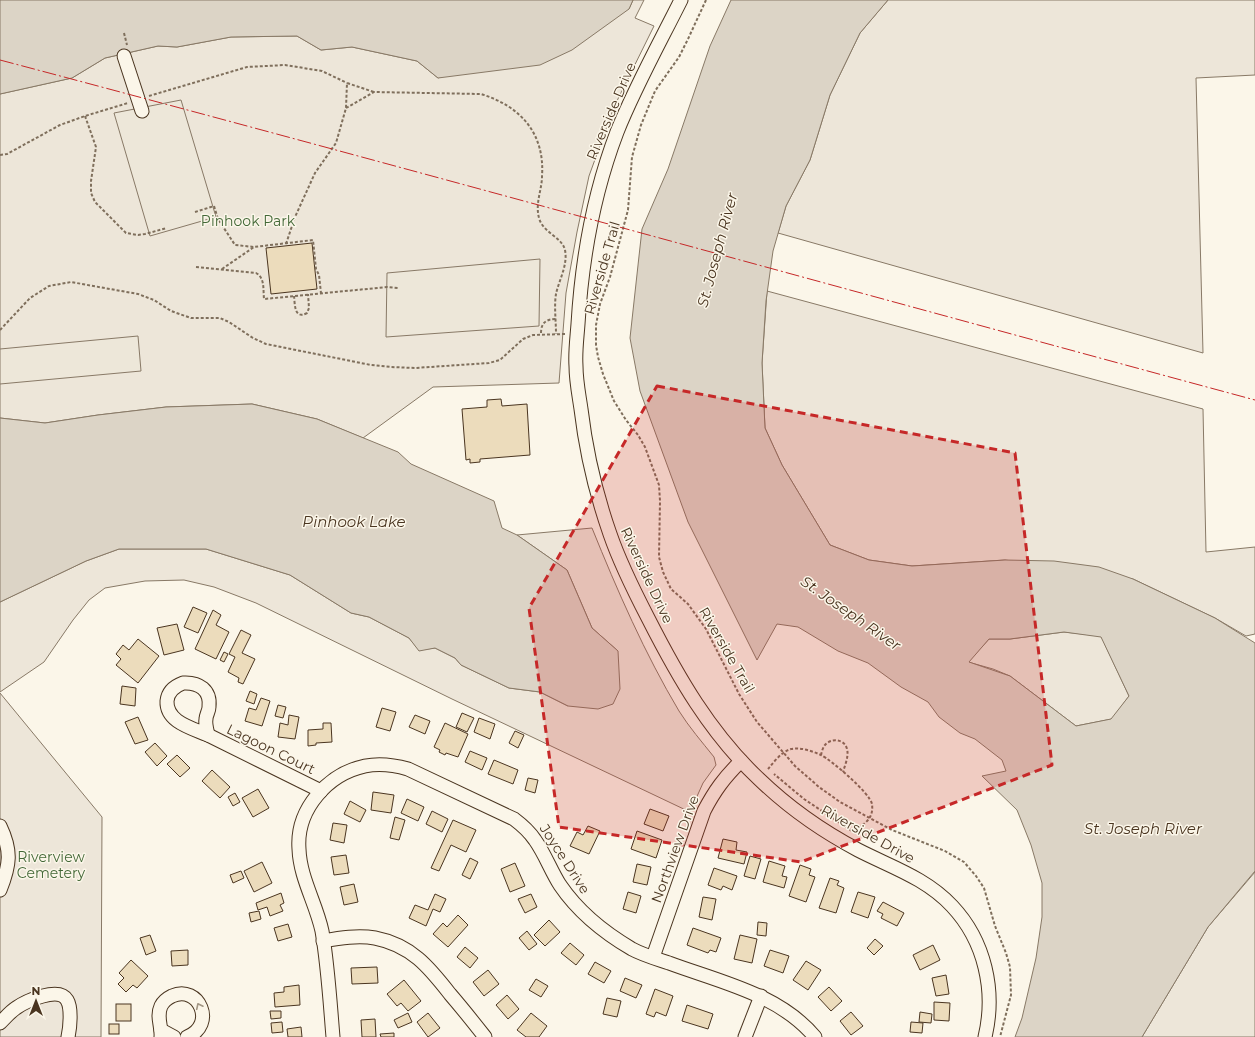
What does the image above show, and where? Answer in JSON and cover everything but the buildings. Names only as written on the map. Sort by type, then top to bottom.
[{"type":"street","name":"Riverside Drive","points":[[681,0],[617,131],[600,182],[587,234],[580,284],[575,368],[590,464],[610,534],[630,582],[672,664],[693,700],[741,761],[783,800],[813,822],[858,849],[916,878],[934,889],[951,904],[967,925],[974,936],[982,955],[988,981],[990,1003],[985,1037]]},
{"type":"street","points":[[124,56],[140,106]]},
{"type":"street","name":"Lagoon Court","points":[[208,735],[321,791]]},
{"type":"street","name":"Northview Drive","points":[[653,957],[704,811],[724,778],[741,761]]},
{"type":"street","name":"Joyce Drive","points":[[333,1037],[328,978],[321,928],[301,866],[298,848],[300,833],[304,817],[311,803],[321,791],[335,779],[349,771],[376,764],[408,768],[514,819],[525,828],[535,840],[559,884],[575,905],[610,935],[634,950],[761,996],[787,1011],[807,1027],[816,1037]]},
{"type":"street","points":[[0,826],[6,838],[9,857],[7,873],[0,890]]},
{"type":"street","points":[[323,941],[358,937],[375,938],[392,943],[406,950],[428,966],[485,1037]]},
{"type":"street","points":[[0,1023],[17,1007],[32,1000],[54,994],[60,994],[67,999],[69,1006],[70,1026],[68,1037]]},
{"type":"street","points":[[174,1037],[161,1034],[158,1015],[161,1005],[168,998],[177,994],[187,995],[196,999],[201,1007],[203,1017],[200,1027],[194,1034],[187,1037]]},
{"type":"street","points":[[745,1037],[761,996]]},
{"type":"path","name":"Riverside Trail","points":[[706,0],[679,57],[655,91],[640,125],[632,156],[628,210],[610,277],[600,304],[596,333],[598,357],[614,401],[645,447],[659,485],[659,557],[663,572],[672,589],[688,604],[706,629],[739,694],[757,722],[795,766],[819,787],[840,802],[870,819],[892,830],[945,851],[964,862],[984,888],[995,926],[1010,967],[1011,995],[1000,1037]]},
{"type":"path","points":[[0,155],[7,154],[60,125],[85,116],[140,106],[247,67],[285,65],[322,71],[347,83],[374,92],[481,94],[497,99],[524,118],[535,134],[542,156],[542,176],[538,202],[539,218],[544,229],[558,240],[565,249],[565,263],[556,295],[556,334]]},
{"type":"path","points":[[286,244],[295,217],[315,173],[336,143],[346,108],[347,83]]},
{"type":"path","points":[[346,108],[374,92]]},
{"type":"path","points":[[85,116],[96,147],[91,181],[91,193],[95,202],[126,233],[138,235],[167,228]]},
{"type":"path","points":[[195,212],[214,206],[218,218],[235,245],[254,247],[313,240],[316,269],[321,293]]},
{"type":"path","points":[[222,269],[254,247]]},
{"type":"path","points":[[196,267],[253,272],[259,275],[262,280],[264,299],[387,287],[398,288]]},
{"type":"path","points":[[0,330],[30,298],[49,286],[70,282],[138,294],[154,300],[171,311],[191,318],[220,318],[266,344],[371,366],[415,368],[489,363],[500,360],[523,339],[533,335],[541,333],[596,333]]},
{"type":"path","points":[[294,296],[296,311],[303,315],[309,310],[308,294]]},
{"type":"path","points":[[541,333],[541,328],[544,323],[550,319],[556,319]]},
{"type":"path","points":[[821,755],[826,744],[831,741],[838,740],[844,743],[847,749],[846,765],[843,772]]},
{"type":"path","points":[[764,773],[783,753],[790,749],[802,749],[821,755],[843,772],[866,794],[872,802],[870,819],[855,830],[852,830],[804,799],[774,774]]},
{"type":"highlighted area","points":[[657,386],[1015,453],[1052,765],[801,862],[559,827],[529,608]]},
{"type":"green space","name":"Pinhook Park","points":[[633,0],[644,0],[635,18],[654,26],[614,107],[589,176],[566,293],[559,383],[433,387],[363,438],[317,419],[252,404],[166,407],[45,423],[0,418],[0,94],[72,78],[105,58],[158,46],[177,47],[231,37],[297,36],[321,50],[352,47],[417,61],[438,78],[629,9]]},
{"type":"green space","points":[[888,0],[1255,0],[1255,75],[1196,78],[1203,353],[778,233],[786,206],[810,160],[830,95],[860,33]]},
{"type":"green space","points":[[767,291],[1203,409],[1206,552],[1255,547],[1255,634],[1246,636],[1215,618],[1133,579],[1005,560],[912,566],[869,560],[830,545],[782,465],[765,428],[762,363]]},
{"type":"green space","points":[[592,528],[611,575],[655,667],[679,711],[714,757],[716,765],[703,783],[690,812],[452,699],[256,603],[214,587],[184,580],[145,581],[105,588],[89,600],[73,620],[44,662],[0,692],[0,602],[86,561],[119,549],[206,549],[290,575],[351,613],[369,617],[409,638],[419,650],[435,648],[455,658],[461,665],[509,688],[540,692],[568,706],[618,651],[592,628],[567,570],[517,535]]},
{"type":"green space","points":[[1064,632],[1101,636],[1129,696],[1112,719],[1076,726],[1010,676],[993,669],[968,662],[989,639],[1010,639]]},
{"type":"green space","name":"Riverview Cemetery","points":[[0,693],[102,817],[101,1037],[0,1037]]},
{"type":"green space","points":[[1255,872],[1255,1037],[1142,1037],[1208,927]]},
{"type":"shaded area","points":[[181,100],[216,217],[150,236],[114,113]]},
{"type":"shaded area","points":[[540,259],[539,326],[386,337],[387,273]]},
{"type":"shaded area","points":[[138,336],[141,371],[0,384],[0,349]]},
{"type":"water","points":[[0,0],[633,0],[629,9],[572,50],[540,65],[438,78],[417,61],[352,47],[321,50],[297,36],[231,37],[177,47],[158,46],[105,58],[72,78],[0,94]]},
{"type":"water","name":"St. Joseph River","points":[[731,0],[888,0],[860,33],[830,95],[810,160],[786,206],[773,251],[766,301],[762,363],[765,428],[782,465],[830,545],[869,560],[912,566],[1005,560],[1054,561],[1099,567],[1133,579],[1215,618],[1255,643],[1255,871],[1208,927],[1142,1037],[1015,1037],[1022,1018],[1036,958],[1042,917],[1042,883],[1031,845],[1017,810],[982,776],[1006,771],[1002,760],[975,739],[960,733],[939,717],[928,702],[901,687],[868,663],[838,651],[798,627],[777,624],[757,660],[688,522],[640,391],[630,338],[642,229],[668,169],[710,46]],"holes":[[[1064,632],[1101,637],[1129,696],[1111,719],[1076,726],[1010,676],[969,662],[989,639],[1010,639]]]},
{"type":"water","name":"Pinhook Lake","points":[[252,404],[317,419],[398,452],[411,464],[494,501],[502,528],[517,535],[567,570],[592,628],[618,651],[620,689],[613,704],[598,709],[568,706],[540,692],[509,688],[461,665],[455,658],[435,648],[419,651],[409,638],[369,617],[351,613],[290,575],[206,549],[119,549],[86,561],[0,602],[0,418],[45,423],[166,407]]},
{"type":"power","points":[[0,60],[1255,400]]}]
